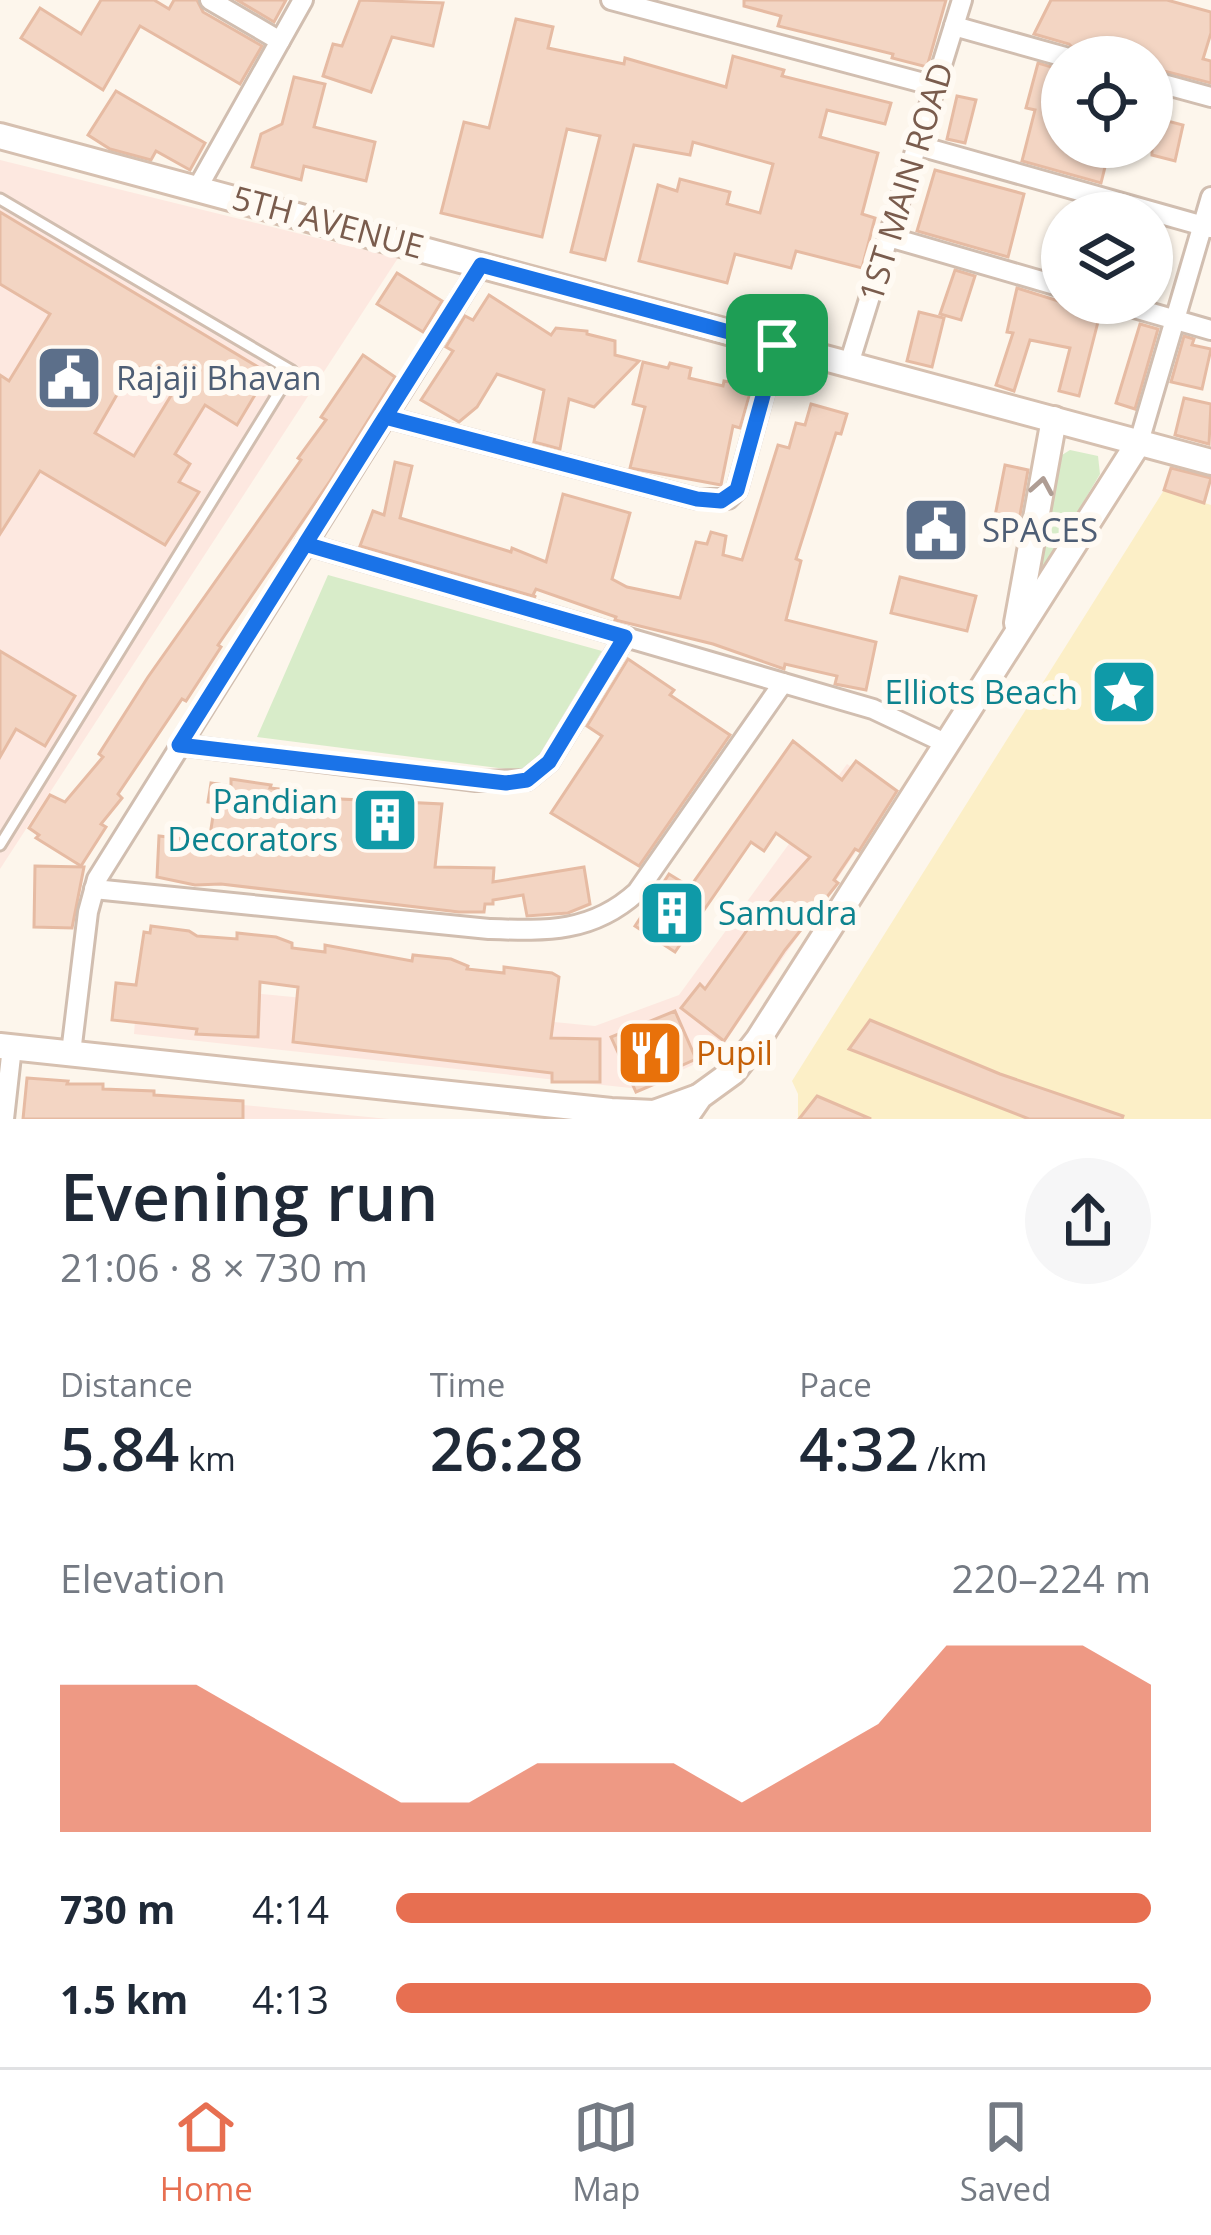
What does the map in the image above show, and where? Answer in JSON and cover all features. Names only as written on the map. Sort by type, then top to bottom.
[{"type":"street","points":[[210,0],[280,41]]},
{"type":"street","points":[[198,187],[303,0]]},
{"type":"street","points":[[610,0],[935,86]]},
{"type":"street","name":"1ST MAIN ROAD","points":[[849,364],[962,0]]},
{"type":"street","points":[[954,26],[1041,50]]},
{"type":"street","points":[[1173,87],[1211,98]]},
{"type":"street","name":"5TH AVENUE","points":[[0,136],[1211,462]]},
{"type":"street","points":[[916,145],[1207,226]]},
{"type":"street","points":[[684,1119],[702,1107],[751,1050],[1139,442],[1207,226],[1211,197]]},
{"type":"street","points":[[889,237],[1041,281]]},
{"type":"street","points":[[71,1053],[94,889],[179,745],[481,265]]},
{"type":"street","points":[[1173,319],[1211,330]]},
{"type":"street","points":[[385,417],[697,499],[721,501],[737,490],[777,345]]},
{"type":"street","points":[[1015,637],[1054,418]]},
{"type":"street","points":[[305,544],[899,719],[947,744]]},
{"type":"street","points":[[179,745],[476,781],[527,780],[549,762],[625,637]]},
{"type":"street","points":[[94,889],[475,928],[538,930],[582,924],[610,914],[637,892],[783,683]]},
{"type":"street","points":[[4,1119],[6,1046],[654,1116],[702,1107]]},
{"type":"lane","points":[[0,199],[292,371],[0,845]]},
{"type":"shaded area","points":[[0,160],[398,258],[0,869]]},
{"type":"shaded area","points":[[847,764],[895,795],[717,1054],[640,1089],[134,1034],[138,982],[595,1026],[679,995]]},
{"type":"shaded area","points":[[78,1089],[389,1119],[74,1119]]},
{"type":"green space","points":[[1070,450],[1098,456],[1100,474],[1036,582],[1030,569],[1062,455]]},
{"type":"green space","points":[[328,575],[602,651],[529,772],[257,737]]},
{"type":"sand","name":"Elliots Beach","points":[[1164,490],[1211,505],[1211,1119],[798,1119],[798,1094],[792,1081]]},
{"type":"building","points":[[101,0],[154,0],[169,9],[174,0],[197,0],[203,12],[262,46],[240,84],[140,26],[103,90],[21,38],[40,8],[81,34]]},
{"type":"building","points":[[237,0],[286,0],[274,22]]},
{"type":"building","points":[[360,0],[443,3],[433,46],[392,37],[371,92],[323,76],[333,44],[342,46]]},
{"type":"building","points":[[744,0],[946,0],[927,67],[778,26],[781,16],[744,6]]},
{"type":"building","points":[[1051,0],[1167,0],[1211,12],[1203,59],[1211,61],[1211,83],[1173,73],[1173,36],[1034,34]]},
{"type":"building","points":[[516,19],[553,27],[548,48],[624,64],[625,58],[726,87],[733,56],[784,70],[782,76],[891,103],[885,124],[827,110],[820,137],[878,153],[862,214],[875,218],[862,268],[796,251],[791,268],[735,254],[727,283],[639,261],[658,185],[677,191],[680,179],[730,192],[727,204],[760,213],[773,164],[693,142],[690,155],[634,145],[605,260],[571,252],[600,136],[567,129],[542,237],[441,213],[464,122],[489,128]]},
{"type":"building","points":[[1041,64],[1041,166],[1022,161],[1035,110],[1026,108]]},
{"type":"building","points":[[294,77],[325,84],[314,127],[375,142],[366,181],[304,166],[301,180],[252,167],[261,134],[282,124]]},
{"type":"building","points":[[116,91],[205,143],[190,170],[156,151],[151,160],[110,149],[88,135]]},
{"type":"building","points":[[957,96],[976,100],[965,143],[947,139]]},
{"type":"building","points":[[1173,122],[1183,125],[1173,160]]},
{"type":"building","points":[[1047,168],[1105,168],[1101,183]]},
{"type":"building","points":[[935,170],[1024,194],[1008,257],[917,231]]},
{"type":"building","name":"Rajaji Bhavan","points":[[0,212],[268,373],[237,425],[205,405],[175,454],[190,464],[179,482],[199,492],[165,545],[40,471],[0,534],[0,375],[9,381],[50,314],[0,284]],"holes":[[[134,365],[175,389],[134,456],[95,433]]]},
{"type":"building","points":[[955,270],[975,276],[961,320],[940,314]]},
{"type":"building","points":[[397,273],[442,301],[423,332],[377,304]]},
{"type":"building","points":[[1017,288],[1041,296],[1041,324],[1097,324],[1079,396],[1059,391],[1070,348],[1030,340],[1014,391],[996,385],[1013,333],[1007,332]]},
{"type":"building","points":[[489,295],[551,335],[556,328],[587,331],[615,341],[615,355],[639,361],[594,407],[569,399],[560,449],[534,442],[544,390],[497,374],[477,407],[459,422],[421,400],[453,351],[446,347],[465,316],[473,320]]},
{"type":"building","points":[[919,312],[944,318],[932,367],[907,361]]},
{"type":"building","points":[[1140,324],[1158,329],[1135,409],[1116,403]]},
{"type":"building","points":[[1184,336],[1194,339],[1192,345],[1211,349],[1202,389],[1171,382]]},
{"type":"building","points":[[363,355],[395,377],[186,701],[182,699],[118,794],[122,798],[101,824],[106,827],[81,866],[36,838],[39,835],[29,828],[50,795],[65,802],[103,757],[99,754],[148,677],[301,460],[298,458],[326,420],[321,417]]},
{"type":"building","points":[[643,362],[691,368],[689,378],[723,386],[724,381],[752,386],[740,428],[733,426],[721,485],[630,468],[645,407],[633,404]]},
{"type":"building","points":[[1184,398],[1211,404],[1209,444],[1175,435]]},
{"type":"building","points":[[811,404],[847,414],[841,434],[836,433],[796,559],[801,561],[786,620],[876,642],[866,690],[835,684],[837,676],[785,664],[784,669],[713,644],[615,620],[536,589],[536,597],[360,546],[373,511],[384,515],[395,462],[412,466],[400,518],[546,562],[563,494],[630,513],[612,579],[627,587],[680,598],[696,542],[707,544],[711,532],[726,536],[723,555],[742,560],[778,445],[789,448],[796,423],[805,425]]},
{"type":"building","points":[[1005,465],[1028,470],[1019,521],[995,516]]},
{"type":"building","points":[[1171,468],[1211,478],[1204,503],[1164,490]]},
{"type":"building","points":[[900,577],[976,596],[967,631],[891,613]]},
{"type":"building","points":[[0,651],[75,696],[45,746],[16,729],[0,757]]},
{"type":"building","points":[[628,659],[674,690],[670,695],[730,735],[639,866],[551,813],[602,736],[587,726]]},
{"type":"building","points":[[793,741],[842,780],[856,761],[897,791],[859,851],[855,849],[834,880],[838,883],[785,950],[724,1041],[681,1008],[700,984],[705,989],[755,919],[810,857],[776,833],[764,851],[751,842],[675,952],[635,926],[669,874],[690,887]]},
{"type":"building","points":[[231,779],[271,785],[280,789],[279,796],[442,804],[435,867],[494,868],[493,882],[584,867],[590,904],[568,913],[527,916],[523,895],[493,900],[485,904],[484,912],[459,912],[157,877],[159,836],[209,842],[215,803],[208,802],[211,783],[231,786]]},
{"type":"building","points":[[35,866],[84,867],[72,928],[34,927]]},
{"type":"building","points":[[151,926],[197,936],[276,937],[292,943],[292,948],[325,952],[325,945],[412,961],[413,955],[451,959],[467,969],[504,973],[504,967],[552,973],[559,977],[551,1038],[600,1039],[600,1082],[552,1082],[552,1073],[293,1042],[298,987],[260,982],[258,1037],[196,1034],[197,1029],[112,1020],[116,983],[136,985],[144,932],[150,933]]},
{"type":"building","points":[[675,1011],[696,1059],[674,1069],[676,1075],[636,1092],[611,1037]]},
{"type":"building","points":[[870,1020],[1122,1119],[1029,1119],[849,1049]]},
{"type":"building","points":[[27,1078],[243,1101],[243,1119],[23,1119]]},
{"type":"building","points":[[817,1096],[871,1119],[799,1119]]},
{"type":"place","name":"Rajaji Bhavan","points":[[69,378]]},
{"type":"place","name":"SPACES","points":[[936,530]]},
{"type":"place","name":"Elliots Beach","points":[[1124,692]]},
{"type":"place","name":"Pandian Decorators","points":[[385,820]]},
{"type":"place","name":"Samudra","points":[[672,913]]},
{"type":"place","name":"Pupil","points":[[650,1053]]},
{"type":"route","points":[[777,345],[481,265],[385,417],[305,544],[625,637],[549,762],[527,780],[506,783],[179,745],[305,544],[385,417],[697,499],[721,501],[737,490],[777,345]]}]
